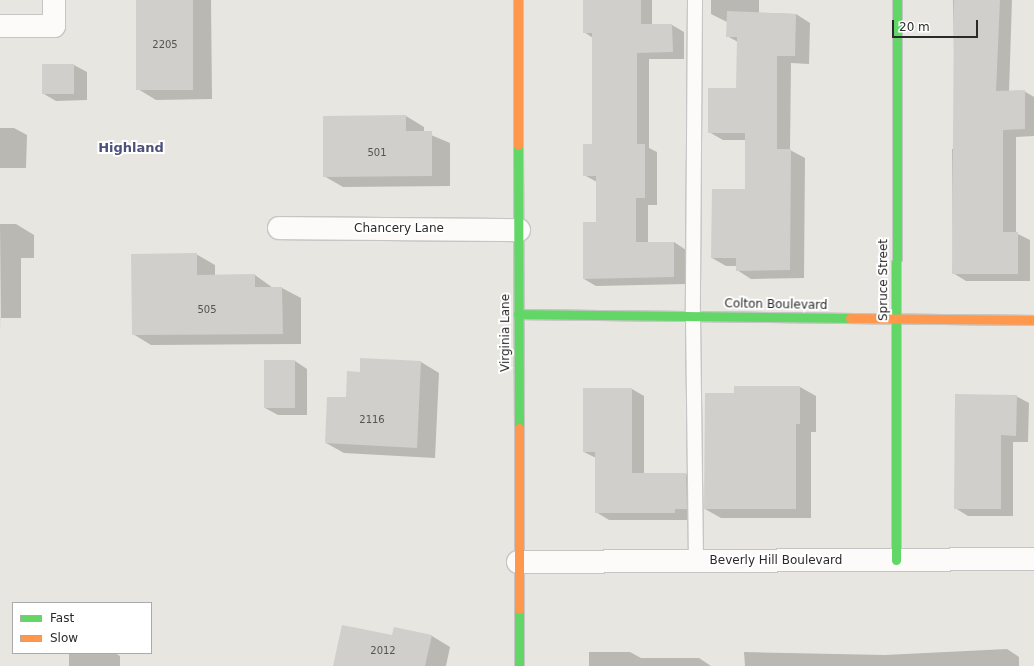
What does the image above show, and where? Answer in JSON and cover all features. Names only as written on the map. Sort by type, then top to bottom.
[{"type":"street","points":[[0,26],[54,26],[54,0]]},
{"type":"street","name":"Virginia Lane","points":[[518,0],[519,666]]},
{"type":"street","name":"Spruce Street","points":[[896,560],[897,0]]},
{"type":"street","name":"Chancery Lane","points":[[279,228],[519,230]]},
{"type":"street","name":"Colton Boulevard","points":[[518,314],[1034,320]]},
{"type":"street","name":"Beverly Hill Boulevard","points":[[518,562],[1034,559]]},
{"type":"lane","points":[[695,0],[693,316],[696,561]]},
{"type":"building","points":[[136,0],[193,0],[193,90],[136,90]]},
{"type":"building","points":[[583,0],[641,0],[641,24],[672,24],[673,52],[637,53],[637,144],[645,144],[645,198],[636,198],[636,242],[674,242],[674,277],[583,279],[583,222],[596,222],[596,176],[583,176],[583,144],[592,144],[592,33],[583,33]]},
{"type":"building","points":[[954,0],[1000,0],[996,91],[1025,90],[1025,129],[1003,130],[1003,232],[1018,232],[1018,274],[952,274]]},
{"type":"building","points":[[727,11],[796,14],[795,56],[777,56],[777,149],[791,149],[790,270],[736,271],[736,258],[711,258],[712,189],[745,189],[745,133],[708,133],[708,88],[736,88],[737,37],[726,37]]},
{"type":"building","points":[[42,64],[74,64],[74,94],[42,94]]},
{"type":"building","points":[[406,115],[406,131],[432,131],[432,176],[323,177],[323,116]]},
{"type":"building","points":[[197,253],[197,275],[255,274],[255,287],[282,287],[283,334],[132,335],[131,254]]},
{"type":"building","points":[[360,358],[421,361],[417,448],[325,443],[327,397],[346,397],[347,371],[360,372]]},
{"type":"building","points":[[264,360],[295,360],[295,408],[264,408]]},
{"type":"building","points":[[734,386],[800,386],[800,424],[796,424],[796,509],[704,509],[705,393],[734,393]]},
{"type":"building","points":[[583,388],[632,388],[632,473],[686,473],[687,509],[675,509],[675,513],[595,513],[595,452],[583,452]]},
{"type":"building","points":[[955,394],[1017,395],[1016,436],[1001,435],[1001,509],[954,509]]},
{"type":"building","points":[[342,625],[392,635],[394,627],[432,635],[425,666],[333,666]]},
{"type":"traffic: fast","points":[[896,560],[897,0]]},
{"type":"traffic: fast","points":[[518,145],[519,428]]},
{"type":"traffic: fast","points":[[518,314],[850,318]]},
{"type":"traffic: fast","points":[[519,609],[519,666]]},
{"type":"traffic: slow","points":[[518,0],[518,145]]},
{"type":"traffic: slow","points":[[850,318],[1034,320]]},
{"type":"traffic: slow","points":[[519,428],[519,609]]},
{"type":"district","name":"Highland","points":[[131,148]]}]
